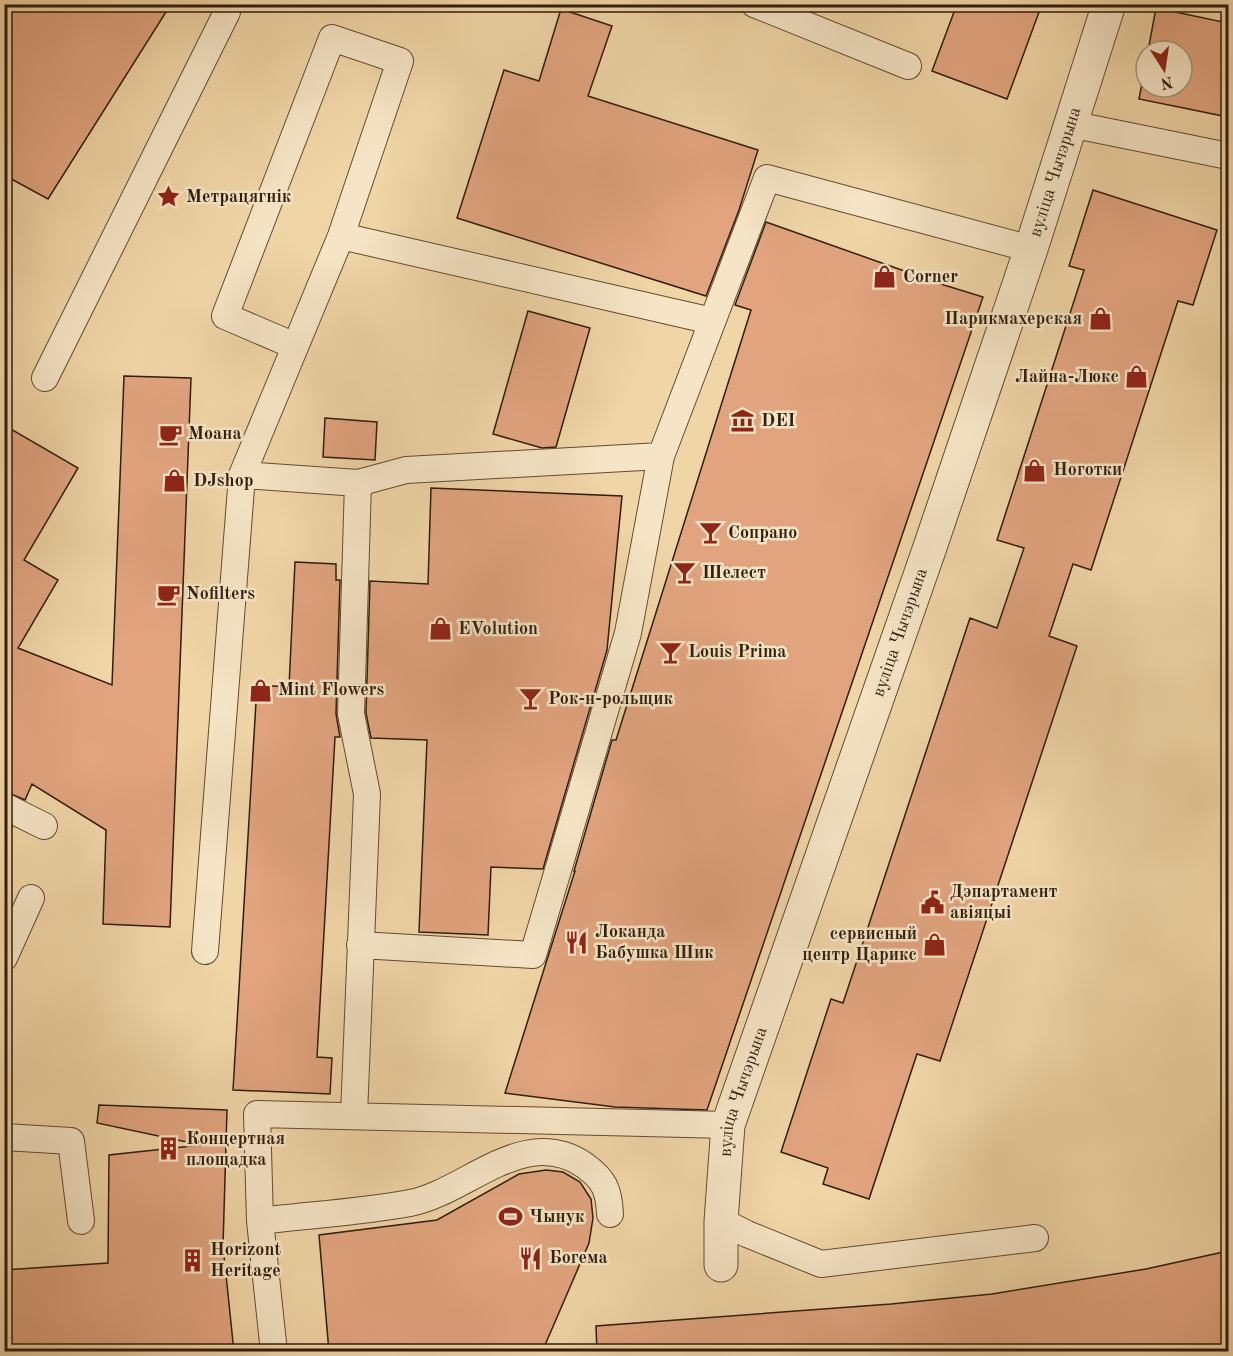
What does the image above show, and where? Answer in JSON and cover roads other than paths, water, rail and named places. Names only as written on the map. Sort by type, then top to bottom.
[{"type":"street","name":"вуліца Чычэрына","points":[[721,1265],[721,1221],[728,1125],[929,550],[1031,249],[1110,4]]},
{"type":"lane","points":[[45,378],[227,12],[227,4]]},
{"type":"lane","points":[[754,4],[908,66]]},
{"type":"lane","points":[[205,951],[242,475],[341,236],[400,60],[332,38],[225,316],[295,346]]},
{"type":"lane","points":[[1070,124],[1228,156]]},
{"type":"lane","points":[[360,945],[533,956],[628,633],[661,456],[767,178],[1031,249]]},
{"type":"lane","points":[[341,236],[712,321]]},
{"type":"lane","points":[[242,475],[358,483],[406,470],[661,456]]},
{"type":"lane","points":[[354,1115],[367,794],[351,714],[358,483]]},
{"type":"lane","points":[[4,806],[44,826]]},
{"type":"lane","points":[[4,958],[31,898]]},
{"type":"lane","points":[[274,1352],[260,1221],[257,1114],[728,1125]]},
{"type":"lane","points":[[4,1137],[71,1141],[81,1221]]},
{"type":"lane","points":[[260,1221],[412,1203],[522,1154],[552,1152],[576,1159],[597,1173],[609,1194],[610,1214]]},
{"type":"lane","points":[[721,1221],[821,1264],[1035,1238]]},
{"type":"place","name":"Метрацягнік","points":[[168,197]]},
{"type":"place","name":"Corner","points":[[885,277]]},
{"type":"place","name":"Парикмахерская","points":[[1100,319]]},
{"type":"place","name":"Лайна-Люкс","points":[[1137,377]]},
{"type":"place","name":"DEI","points":[[743,421]]},
{"type":"place","name":"Моана","points":[[170,434]]},
{"type":"place","name":"Ноготки","points":[[1035,470]]},
{"type":"place","name":"DJshop","points":[[175,481]]},
{"type":"place","name":"Сопрано","points":[[710,533]]},
{"type":"place","name":"Шелест","points":[[684,573]]},
{"type":"place","name":"Nofilters","points":[[168,594]]},
{"type":"place","name":"EVolution","points":[[440,629]]},
{"type":"place","name":"Louis Prima","points":[[670,652]]},
{"type":"place","name":"Mint Flowers","points":[[260,690]]},
{"type":"place","name":"Рок-н-рольщик","points":[[530,699]]},
{"type":"place","name":"Дэпартамент авіяцыі","points":[[932,902]]},
{"type":"place","name":"Локанда Бабушка Шик","points":[[577,942]]},
{"type":"place","name":"сервисный центр Царикс","points":[[935,944]]},
{"type":"place","name":"Концертная площадка","points":[[168,1149]]},
{"type":"place","name":"Чынук","points":[[511,1217]]},
{"type":"place","name":"Богема","points":[[531,1258]]},
{"type":"place","name":"Horizont Heritage","points":[[192,1260]]}]
